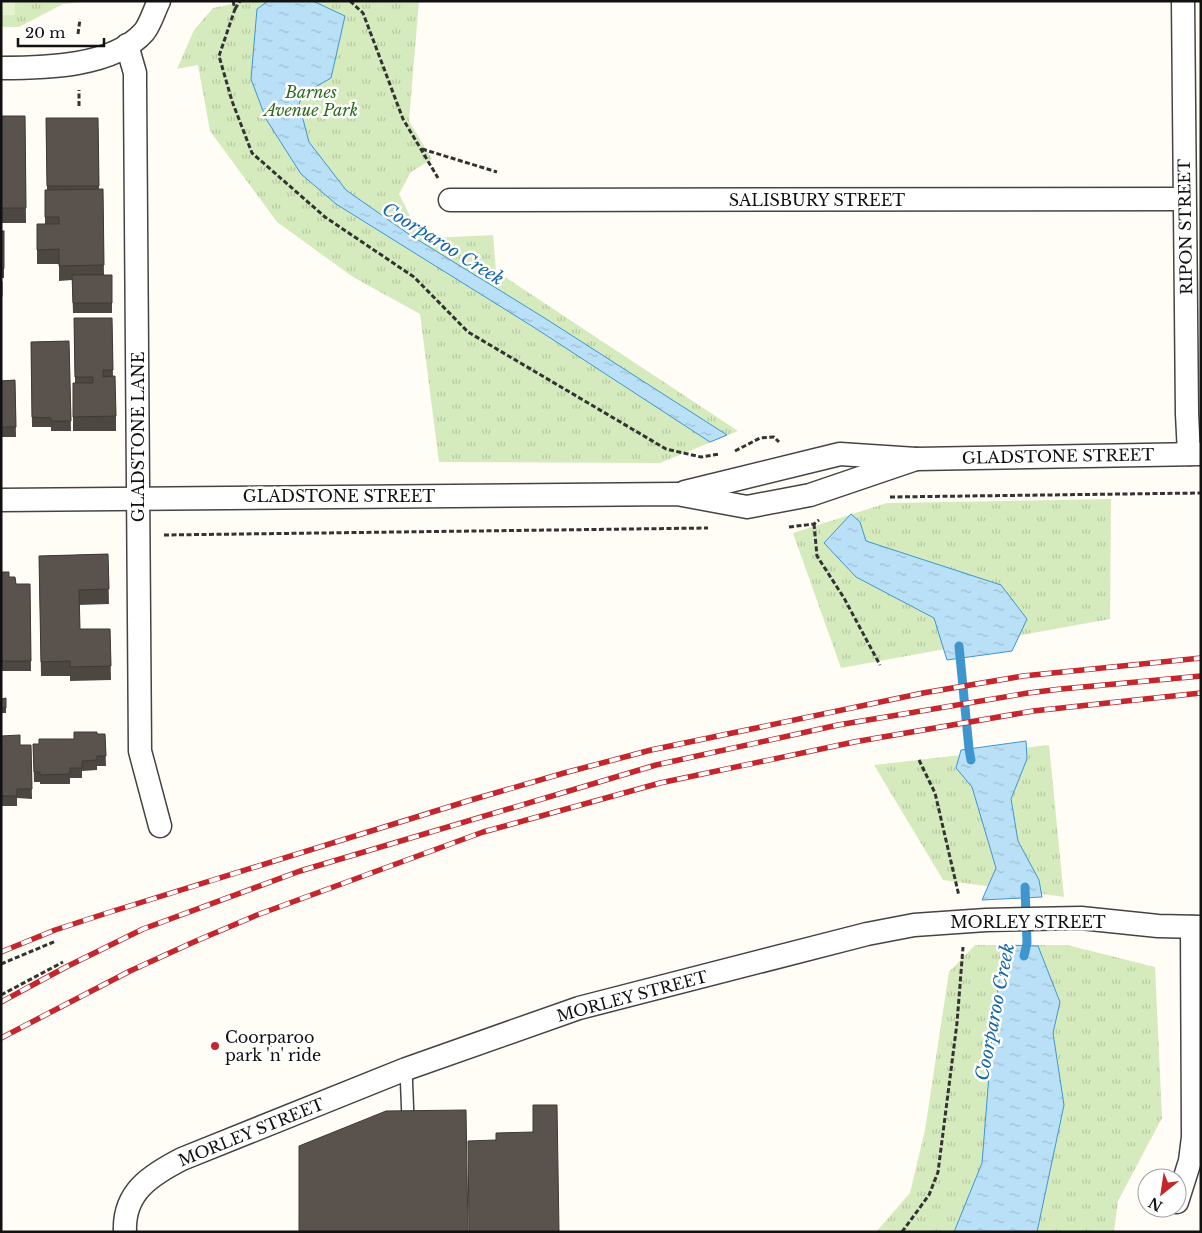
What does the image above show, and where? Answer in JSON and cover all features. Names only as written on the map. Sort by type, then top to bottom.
[{"type":"street","points":[[1,68],[42,68],[98,59],[127,45],[144,32],[159,1]]},
{"type":"street","name":"RIPON STREET","points":[[1183,1],[1187,414],[1195,454]]},
{"type":"street","name":"GLADSTONE LANE","points":[[127,45],[135,72],[140,751],[160,826]]},
{"type":"street","name":"SALISBURY STREET","points":[[450,200],[1184,199]]},
{"type":"street","name":"GLADSTONE STREET","points":[[677,494],[840,454],[916,460],[1195,454]]},
{"type":"street","name":"GLADSTONE STREET","points":[[1,500],[677,494],[747,507],[810,495],[916,460]]},
{"type":"street","name":"MORLEY STREET","points":[[125,1232],[128,1210],[134,1196],[149,1178],[182,1159],[406,1069],[579,1008],[867,934],[914,925],[986,920],[1081,918],[1158,926],[1196,927]]},
{"type":"street","points":[[1187,1170],[1193,1137],[1196,927]]},
{"type":"lane","points":[[406,1069],[408,1120]]},
{"type":"path","points":[[233,1],[235,10]]},
{"type":"path","points":[[240,1],[219,56],[232,101],[252,153],[325,217],[414,277],[468,332],[666,450],[700,457],[724,454]]},
{"type":"path","points":[[350,1],[364,13],[403,119],[432,168]]},
{"type":"path","points":[[78,34],[80,19]]},
{"type":"path","points":[[79,89],[79,106]]},
{"type":"path","points":[[421,149],[494,172],[503,172]]},
{"type":"path","points":[[731,453],[760,438],[774,437],[785,448],[797,466]]},
{"type":"path","points":[[810,495],[817,556],[844,598],[880,665]]},
{"type":"path","points":[[902,1232],[929,1195],[938,1172],[963,955],[960,900],[954,867],[935,793],[919,760]]},
{"type":"path","points":[[1,964],[56,941]]},
{"type":"path","points":[[1,995],[63,962]]},
{"type":"green space","points":[[1,1],[93,1],[63,4],[19,27],[1,27]]},
{"type":"green space","points":[[1,1],[15,1],[15,15],[1,15]]},
{"type":"green space","name":"Barnes Avenue Park","points":[[246,1],[419,1],[409,121],[432,159],[411,172],[399,194],[411,218],[430,238],[493,235],[496,271],[738,431],[660,463],[439,462],[420,314],[353,277],[277,222],[210,131],[198,65],[177,69],[194,30],[213,8]]},
{"type":"green space","points":[[1111,499],[1110,619],[841,668],[793,533],[887,503]]},
{"type":"green space","points":[[1049,745],[1064,897],[943,880],[874,765]]},
{"type":"green space","points":[[975,945],[1067,945],[1155,967],[1162,1118],[1118,1201],[1114,1232],[876,1232],[910,1193],[925,1130],[949,972]]},
{"type":"water","points":[[268,1],[313,1],[345,16],[331,78],[303,94],[299,104],[309,142],[346,190],[410,235],[543,317],[727,435],[710,442],[535,328],[336,204],[301,174],[266,119],[251,79],[257,9]]},
{"type":"water","points":[[851,514],[860,522],[866,541],[1001,585],[1027,619],[1012,651],[947,660],[934,618],[856,577],[824,543]]},
{"type":"water","points":[[1026,741],[1027,759],[1011,799],[1018,841],[1039,880],[1042,897],[982,900],[996,868],[972,787],[956,768],[961,750]]},
{"type":"water","points":[[1004,945],[1038,946],[1060,1002],[1053,1033],[1064,1105],[1037,1232],[954,1232],[982,1163],[993,1025]]},
{"type":"building","points":[[1,116],[25,116],[26,208],[1,208]]},
{"type":"building","points":[[46,118],[98,118],[99,186],[47,186]]},
{"type":"building","points":[[103,189],[104,265],[59,266],[59,249],[37,250],[37,224],[59,224],[59,217],[45,217],[45,190]]},
{"type":"building","points":[[1,231],[4,231],[4,268],[1,268]]},
{"type":"building","points":[[72,275],[112,275],[112,303],[73,303]]},
{"type":"building","points":[[74,318],[112,318],[113,370],[103,370],[103,377],[115,376],[116,416],[73,417],[73,383],[93,383],[93,377],[75,377]]},
{"type":"building","points":[[69,341],[71,421],[51,421],[51,418],[32,417],[31,342]]},
{"type":"building","points":[[15,380],[16,427],[1,427],[1,381]]},
{"type":"building","points":[[108,554],[109,589],[79,590],[80,629],[110,629],[111,666],[70,667],[70,661],[41,662],[39,556]]},
{"type":"building","points":[[1,572],[9,572],[9,577],[15,577],[16,584],[30,584],[31,661],[1,661]]},
{"type":"building","points":[[6,698],[6,708],[1,708],[1,699]]},
{"type":"building","points":[[74,732],[105,734],[106,756],[97,756],[97,760],[82,761],[82,768],[70,768],[70,774],[40,775],[40,772],[34,772],[33,744],[39,744],[39,739],[74,739]]},
{"type":"building","points":[[20,735],[20,745],[31,745],[32,789],[17,789],[17,796],[1,796],[1,736]]},
{"type":"building","points":[[533,1105],[557,1105],[559,1232],[469,1232],[468,1141],[496,1140],[496,1133],[533,1132]]},
{"type":"building","points":[[466,1110],[468,1232],[299,1232],[299,1146],[386,1111]]},
{"type":"waterway","name":"Coorparoo Creek","points":[[959,646],[971,760]]},
{"type":"waterway","name":"Coorparoo Creek","points":[[1024,956],[1027,943],[1025,887]]},
{"type":"railway","points":[[1,952],[55,930],[107,913],[471,800],[651,750],[923,693],[1023,676],[1201,658]]},
{"type":"railway","points":[[1,1002],[143,929],[300,871],[656,765],[838,725],[1028,693],[1201,676]]},
{"type":"railway","points":[[1,1038],[130,971],[196,941],[257,915],[483,832],[660,783],[854,742],[1033,711],[1201,693]]},
{"type":"place","name":"Coorparoo park 'n' ride","points":[[215,1046]]}]
